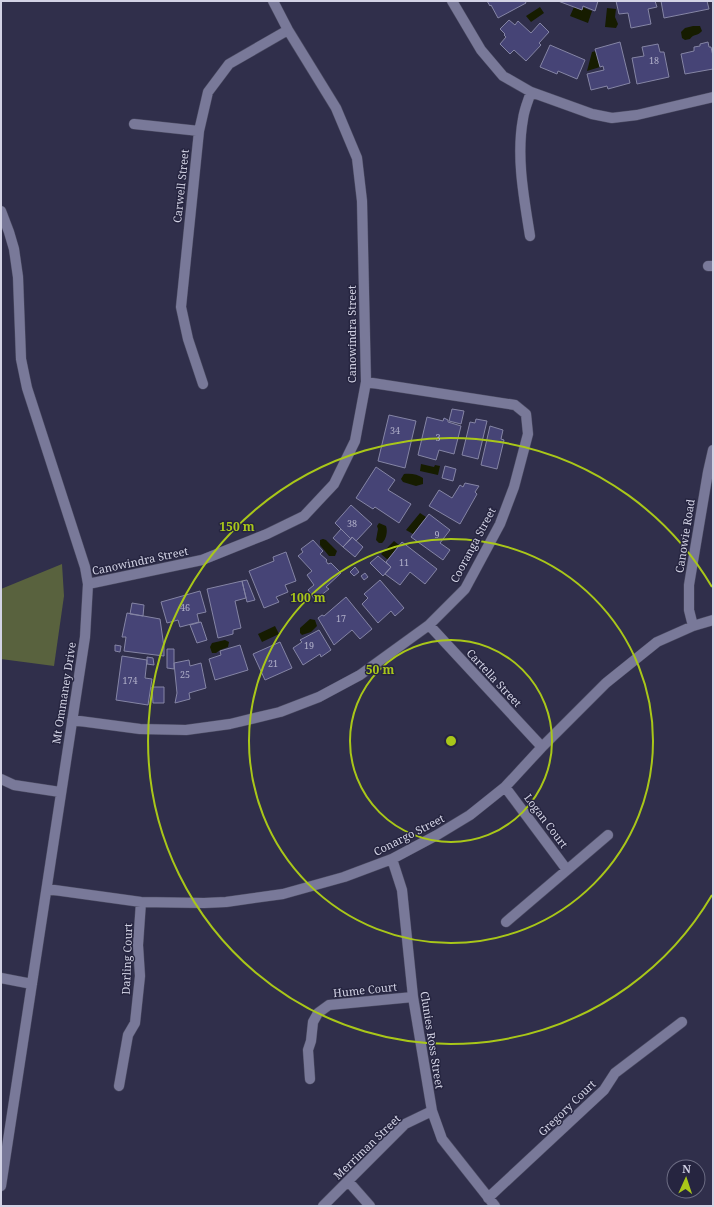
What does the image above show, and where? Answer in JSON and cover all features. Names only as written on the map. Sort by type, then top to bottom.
[{"type":"street","name":"Canowindra Street","points":[[88,584],[202,560],[267,534],[304,516],[334,484],[355,441],[366,382],[362,201],[357,158],[336,108],[288,30],[273,1]]},
{"type":"street","points":[[452,1],[481,50],[503,76],[531,92],[592,114],[612,118],[713,97]]},
{"type":"street","name":"Carwell Street","points":[[203,384],[188,339],[181,307],[199,131],[208,92],[229,64],[288,30]]},
{"type":"street","points":[[530,236],[525,207],[520,151],[523,118],[531,92]]},
{"type":"street","points":[[134,124],[199,131]]},
{"type":"street","name":"Mt Ommaney Drive","points":[[1,211],[10,232],[14,249],[17,270],[21,358],[27,388],[77,540],[85,567],[88,584],[85,637],[60,792],[47,889],[1,1186]]},
{"type":"street","name":"Cooranga Street","points":[[72,720],[140,729],[186,730],[230,724],[276,713],[319,697],[360,675],[429,625],[465,589],[500,524],[514,487],[528,434],[526,414],[514,405],[366,382]]},
{"type":"street","name":"Canowie Road","points":[[693,626],[689,610],[689,585],[713,450]]},
{"type":"street","name":"Conargo Street","points":[[47,889],[141,902],[226,902],[283,894],[344,877],[392,859],[437,835],[470,815],[505,787],[542,747],[606,683],[657,642],[693,626],[713,620]]},
{"type":"street","name":"Cartella Street","points":[[429,625],[542,747]]},
{"type":"street","points":[[1,779],[14,785],[60,792]]},
{"type":"street","name":"Logan Court","points":[[505,787],[567,870]]},
{"type":"street","points":[[506,922],[608,835]]},
{"type":"street","name":"Clunies Ross Street","points":[[392,859],[402,890],[413,997],[432,1111],[442,1139],[492,1202]]},
{"type":"street","name":"Darling Court","points":[[119,1086],[128,1035],[135,1023],[140,976],[138,945],[141,902]]},
{"type":"street","points":[[1,978],[32,984]]},
{"type":"street","name":"Hume Court","points":[[310,1079],[308,1050],[311,1041],[313,1022],[318,1013],[329,1005],[413,997]]},
{"type":"street","name":"Gregory Court","points":[[492,1202],[604,1090],[615,1073],[682,1022]]},
{"type":"street","name":"Merriman Street","points":[[323,1206],[405,1124],[432,1111]]},
{"type":"street","points":[[348,1181],[370,1206]]},
{"type":"shaded area","points":[[540,7],[544,13],[531,22],[526,16]]},
{"type":"shaded area","points":[[574,7],[582,7],[592,11],[588,23],[570,16]]},
{"type":"shaded area","points":[[607,8],[616,9],[615,17],[618,24],[616,28],[605,27]]},
{"type":"shaded area","points":[[700,26],[702,31],[690,39],[685,40],[682,38],[681,32],[685,28]]},
{"type":"shaded area","points":[[596,51],[600,67],[587,71],[592,52]]},
{"type":"shaded area","points":[[421,464],[434,467],[435,465],[440,466],[438,475],[420,471]]},
{"type":"shaded area","points":[[404,474],[414,474],[423,478],[423,484],[416,486],[403,482],[401,479]]},
{"type":"shaded area","points":[[420,513],[426,517],[413,534],[406,530]]},
{"type":"shaded area","points":[[379,523],[387,528],[386,538],[382,543],[379,543],[376,540],[378,529],[377,526]]},
{"type":"shaded area","points":[[323,539],[337,551],[335,556],[329,556],[320,545],[320,540]]},
{"type":"shaded area","points":[[394,541],[399,545],[388,560],[381,554]]},
{"type":"shaded area","points":[[62,564],[64,596],[54,666],[1,659],[1,589]]},
{"type":"shaded area","points":[[310,619],[315,620],[317,626],[311,632],[302,635],[300,633],[300,628]]},
{"type":"shaded area","points":[[275,626],[279,634],[262,642],[258,634]]},
{"type":"shaded area","points":[[225,640],[229,642],[228,647],[216,653],[212,653],[210,647],[212,643]]},
{"type":"building","points":[[487,1],[525,1],[526,3],[498,18]]},
{"type":"building","points":[[558,1],[598,1],[595,11],[583,6],[582,10]]},
{"type":"building","points":[[616,1],[655,1],[657,7],[648,9],[651,24],[631,28],[628,13],[619,14]]},
{"type":"building","points":[[661,1],[707,1],[709,9],[664,18]]},
{"type":"building","points":[[509,20],[515,25],[518,21],[531,33],[540,23],[549,32],[539,43],[541,45],[526,61],[514,50],[510,54],[500,44],[506,37],[500,29]]},
{"type":"building","points":[[620,42],[630,83],[608,89],[607,86],[591,90],[587,74],[604,70],[603,66],[600,67],[595,49]]},
{"type":"building","points":[[708,42],[713,56],[713,69],[685,74],[681,54],[694,51],[694,47]]},
{"type":"building","points":[[658,44],[660,52],[664,52],[669,77],[637,84],[632,58],[644,56],[642,47]]},
{"type":"building","points":[[550,45],[585,60],[577,79],[558,71],[557,74],[540,67]]},
{"type":"building","points":[[452,409],[464,411],[461,424],[449,421]]},
{"type":"building","points":[[389,415],[416,421],[405,468],[378,461]]},
{"type":"building","points":[[427,417],[443,421],[444,418],[448,420],[448,422],[461,426],[454,454],[439,450],[436,460],[418,455]]},
{"type":"building","points":[[476,419],[487,421],[478,459],[462,455],[470,422],[475,423]]},
{"type":"building","points":[[490,426],[503,430],[501,439],[504,440],[497,469],[481,465]]},
{"type":"building","points":[[445,466],[456,469],[453,481],[442,478]]},
{"type":"building","points":[[376,467],[395,480],[388,490],[411,504],[399,523],[375,507],[373,509],[356,498]]},
{"type":"building","points":[[465,483],[479,486],[475,492],[477,494],[460,524],[429,506],[439,490],[452,498],[460,485],[463,487]]},
{"type":"building","points":[[351,505],[372,524],[356,541],[352,537],[351,539],[335,523]]},
{"type":"building","points":[[429,514],[450,530],[440,543],[450,550],[443,560],[411,537]]},
{"type":"building","points":[[341,529],[351,539],[343,547],[333,538]]},
{"type":"building","points":[[352,537],[363,547],[355,557],[343,547]]},
{"type":"building","points":[[313,540],[323,551],[320,554],[327,560],[326,561],[328,564],[331,563],[341,573],[326,587],[329,589],[315,600],[308,590],[314,585],[307,575],[312,571],[298,556],[303,552],[301,549]]},
{"type":"building","points":[[402,542],[437,569],[425,584],[410,572],[400,585],[385,574],[391,567],[386,562]]},
{"type":"building","points":[[286,552],[296,581],[285,585],[288,592],[276,597],[279,602],[264,608],[249,571],[274,561],[273,557]]},
{"type":"building","points":[[378,556],[391,567],[383,576],[370,563]]},
{"type":"building","points":[[355,567],[359,572],[354,576],[350,572]]},
{"type":"building","points":[[365,573],[368,577],[364,580],[361,576]]},
{"type":"building","points":[[247,580],[255,600],[247,602],[242,581]]},
{"type":"building","points":[[380,580],[404,608],[395,616],[391,611],[378,623],[362,604],[368,598],[364,594]]},
{"type":"building","points":[[242,581],[246,598],[235,601],[241,628],[233,630],[233,634],[218,638],[207,589]]},
{"type":"building","points":[[200,591],[206,612],[197,614],[199,622],[180,627],[178,620],[167,623],[161,602]]},
{"type":"building","points":[[346,597],[372,629],[360,639],[352,630],[334,645],[318,618],[322,615],[324,616]]},
{"type":"building","points":[[132,603],[144,605],[143,616],[130,614]]},
{"type":"building","points":[[127,613],[160,619],[164,656],[124,651],[126,637],[122,637]]},
{"type":"building","points":[[201,622],[207,640],[197,643],[190,625]]},
{"type":"building","points":[[319,630],[331,650],[321,657],[320,654],[303,665],[293,648],[302,642],[300,640]]},
{"type":"building","points":[[280,642],[292,668],[265,680],[253,654]]},
{"type":"building","points":[[115,645],[121,646],[120,652],[115,651]]},
{"type":"building","points":[[240,645],[248,670],[215,680],[209,659],[221,655],[220,651]]},
{"type":"building","points":[[167,649],[174,649],[174,669],[167,668]]},
{"type":"building","points":[[122,656],[147,660],[145,678],[152,679],[148,705],[116,700]]},
{"type":"building","points":[[147,657],[153,658],[154,665],[147,664]]},
{"type":"building","points":[[189,660],[190,666],[201,663],[206,688],[189,693],[190,699],[175,703],[177,693],[174,663]]},
{"type":"building","points":[[152,687],[164,687],[164,703],[153,703]]}]
